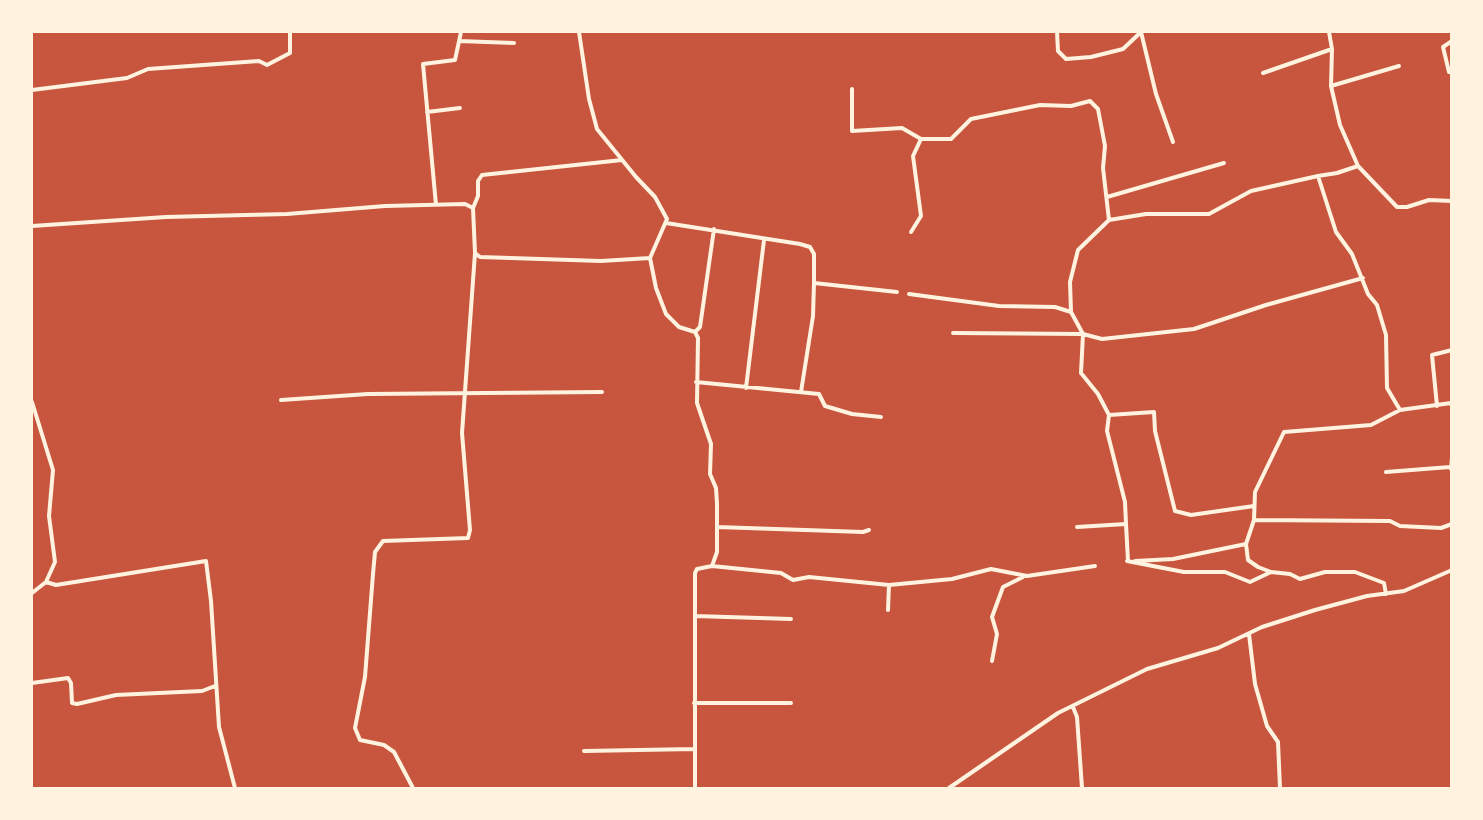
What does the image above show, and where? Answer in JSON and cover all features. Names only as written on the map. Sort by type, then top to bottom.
[{"type":"street","points":[[32,90],[127,78],[148,69],[259,61],[267,65],[290,53],[290,32]]},
{"type":"street","points":[[436,205],[423,64],[455,60],[461,32]]},
{"type":"street","points":[[579,32],[586,62],[588,99],[597,129],[655,197],[667,219],[650,258],[656,288],[666,314],[679,327],[695,332],[698,338],[697,403],[711,444],[710,474],[717,488],[717,552],[712,566]]},
{"type":"street","points":[[1057,32],[1058,51],[1066,60],[1123,49],[1142,32],[1156,94],[1173,142]]},
{"type":"street","points":[[1329,32],[1332,49],[1331,86],[1340,125],[1358,166],[1396,207],[1407,207],[1430,200],[1452,201]]},
{"type":"street","points":[[459,41],[514,43]]},
{"type":"street","points":[[1449,72],[1443,47],[1452,41]]},
{"type":"street","points":[[1263,73],[1332,49]]},
{"type":"street","points":[[1331,86],[1399,66]]},
{"type":"street","points":[[852,89],[852,131],[902,128],[921,139],[951,139],[971,120],[1040,105],[1071,106],[1090,101],[1098,109],[1104,146],[1103,168],[1109,220]]},
{"type":"street","points":[[427,112],[460,108]]},
{"type":"street","points":[[911,232],[921,216],[913,156],[921,139]]},
{"type":"street","points":[[413,789],[394,752],[384,745],[360,740],[355,728],[366,677],[375,552],[383,541],[468,538],[470,530],[462,433],[475,253],[473,208],[478,196],[478,181],[482,175],[622,160]]},
{"type":"street","points":[[1107,197],[1224,163]]},
{"type":"street","points":[[1127,561],[1125,502],[1107,431],[1109,415],[1098,394],[1082,373],[1083,334],[1071,312],[1070,282],[1078,250],[1109,220],[1146,214],[1209,214],[1251,191],[1337,173],[1358,166]]},
{"type":"street","points":[[1318,176],[1336,232],[1352,254],[1368,294],[1377,305],[1386,335],[1387,388],[1400,410]]},
{"type":"street","points":[[32,226],[166,217],[288,214],[436,205],[465,204],[473,208]]},
{"type":"street","points":[[666,223],[714,229],[810,247],[814,254],[813,316],[801,392]]},
{"type":"street","points":[[695,332],[700,327],[714,229]]},
{"type":"street","points":[[746,388],[764,240]]},
{"type":"street","points":[[475,253],[480,257],[601,261],[650,258]]},
{"type":"street","points":[[953,333],[1083,334],[1102,339],[1194,329],[1363,278]]},
{"type":"street","points":[[814,283],[897,292]]},
{"type":"street","points":[[909,294],[999,306],[1055,308],[1071,312]]},
{"type":"street","points":[[1437,406],[1432,355],[1452,350]]},
{"type":"street","points":[[696,382],[819,394],[825,406],[881,417]]},
{"type":"street","points":[[281,400],[368,394],[602,392]]},
{"type":"street","points":[[32,402],[45,438],[53,476],[49,516],[56,562],[46,582],[32,593]]},
{"type":"street","points":[[1386,594],[1384,583],[1355,572],[1325,572],[1300,579],[1290,574],[1271,572],[1248,560],[1246,544],[1254,520],[1255,492],[1284,432],[1371,425],[1400,410],[1451,403],[1452,406]]},
{"type":"street","points":[[1109,415],[1154,412],[1155,431],[1175,511],[1191,515],[1254,506]]},
{"type":"street","points":[[1386,472],[1451,469],[1452,458]]},
{"type":"street","points":[[1254,520],[1390,521],[1400,526],[1441,528],[1452,524]]},
{"type":"street","points":[[1077,526],[1126,524]]},
{"type":"street","points":[[717,527],[863,532],[869,530]]},
{"type":"street","points":[[1127,561],[1173,558],[1246,544]]},
{"type":"street","points":[[46,582],[56,585],[206,561],[211,601],[214,686],[219,727],[235,789]]},
{"type":"street","points":[[1127,561],[1184,572],[1225,572],[1250,582],[1271,572]]},
{"type":"street","points":[[695,789],[695,573],[697,568],[712,566],[781,573],[793,580],[809,577],[889,585],[952,579],[991,569],[1027,576],[1095,566]]},
{"type":"street","points":[[949,789],[997,753],[1024,738],[1058,713],[1147,669],[1218,648],[1262,627],[1315,610],[1367,596],[1404,591],[1452,570]]},
{"type":"street","points":[[992,661],[997,634],[992,617],[1003,587],[1027,576]]},
{"type":"street","points":[[888,610],[889,585]]},
{"type":"street","points":[[695,616],[791,619]]},
{"type":"street","points":[[1249,634],[1256,684],[1267,726],[1278,742],[1280,789]]},
{"type":"street","points":[[32,683],[68,678],[71,683],[72,703],[77,704],[116,695],[202,691],[214,686]]},
{"type":"street","points":[[694,703],[791,703]]},
{"type":"street","points":[[1073,707],[1077,717],[1082,789]]},
{"type":"street","points":[[584,751],[694,749]]}]
